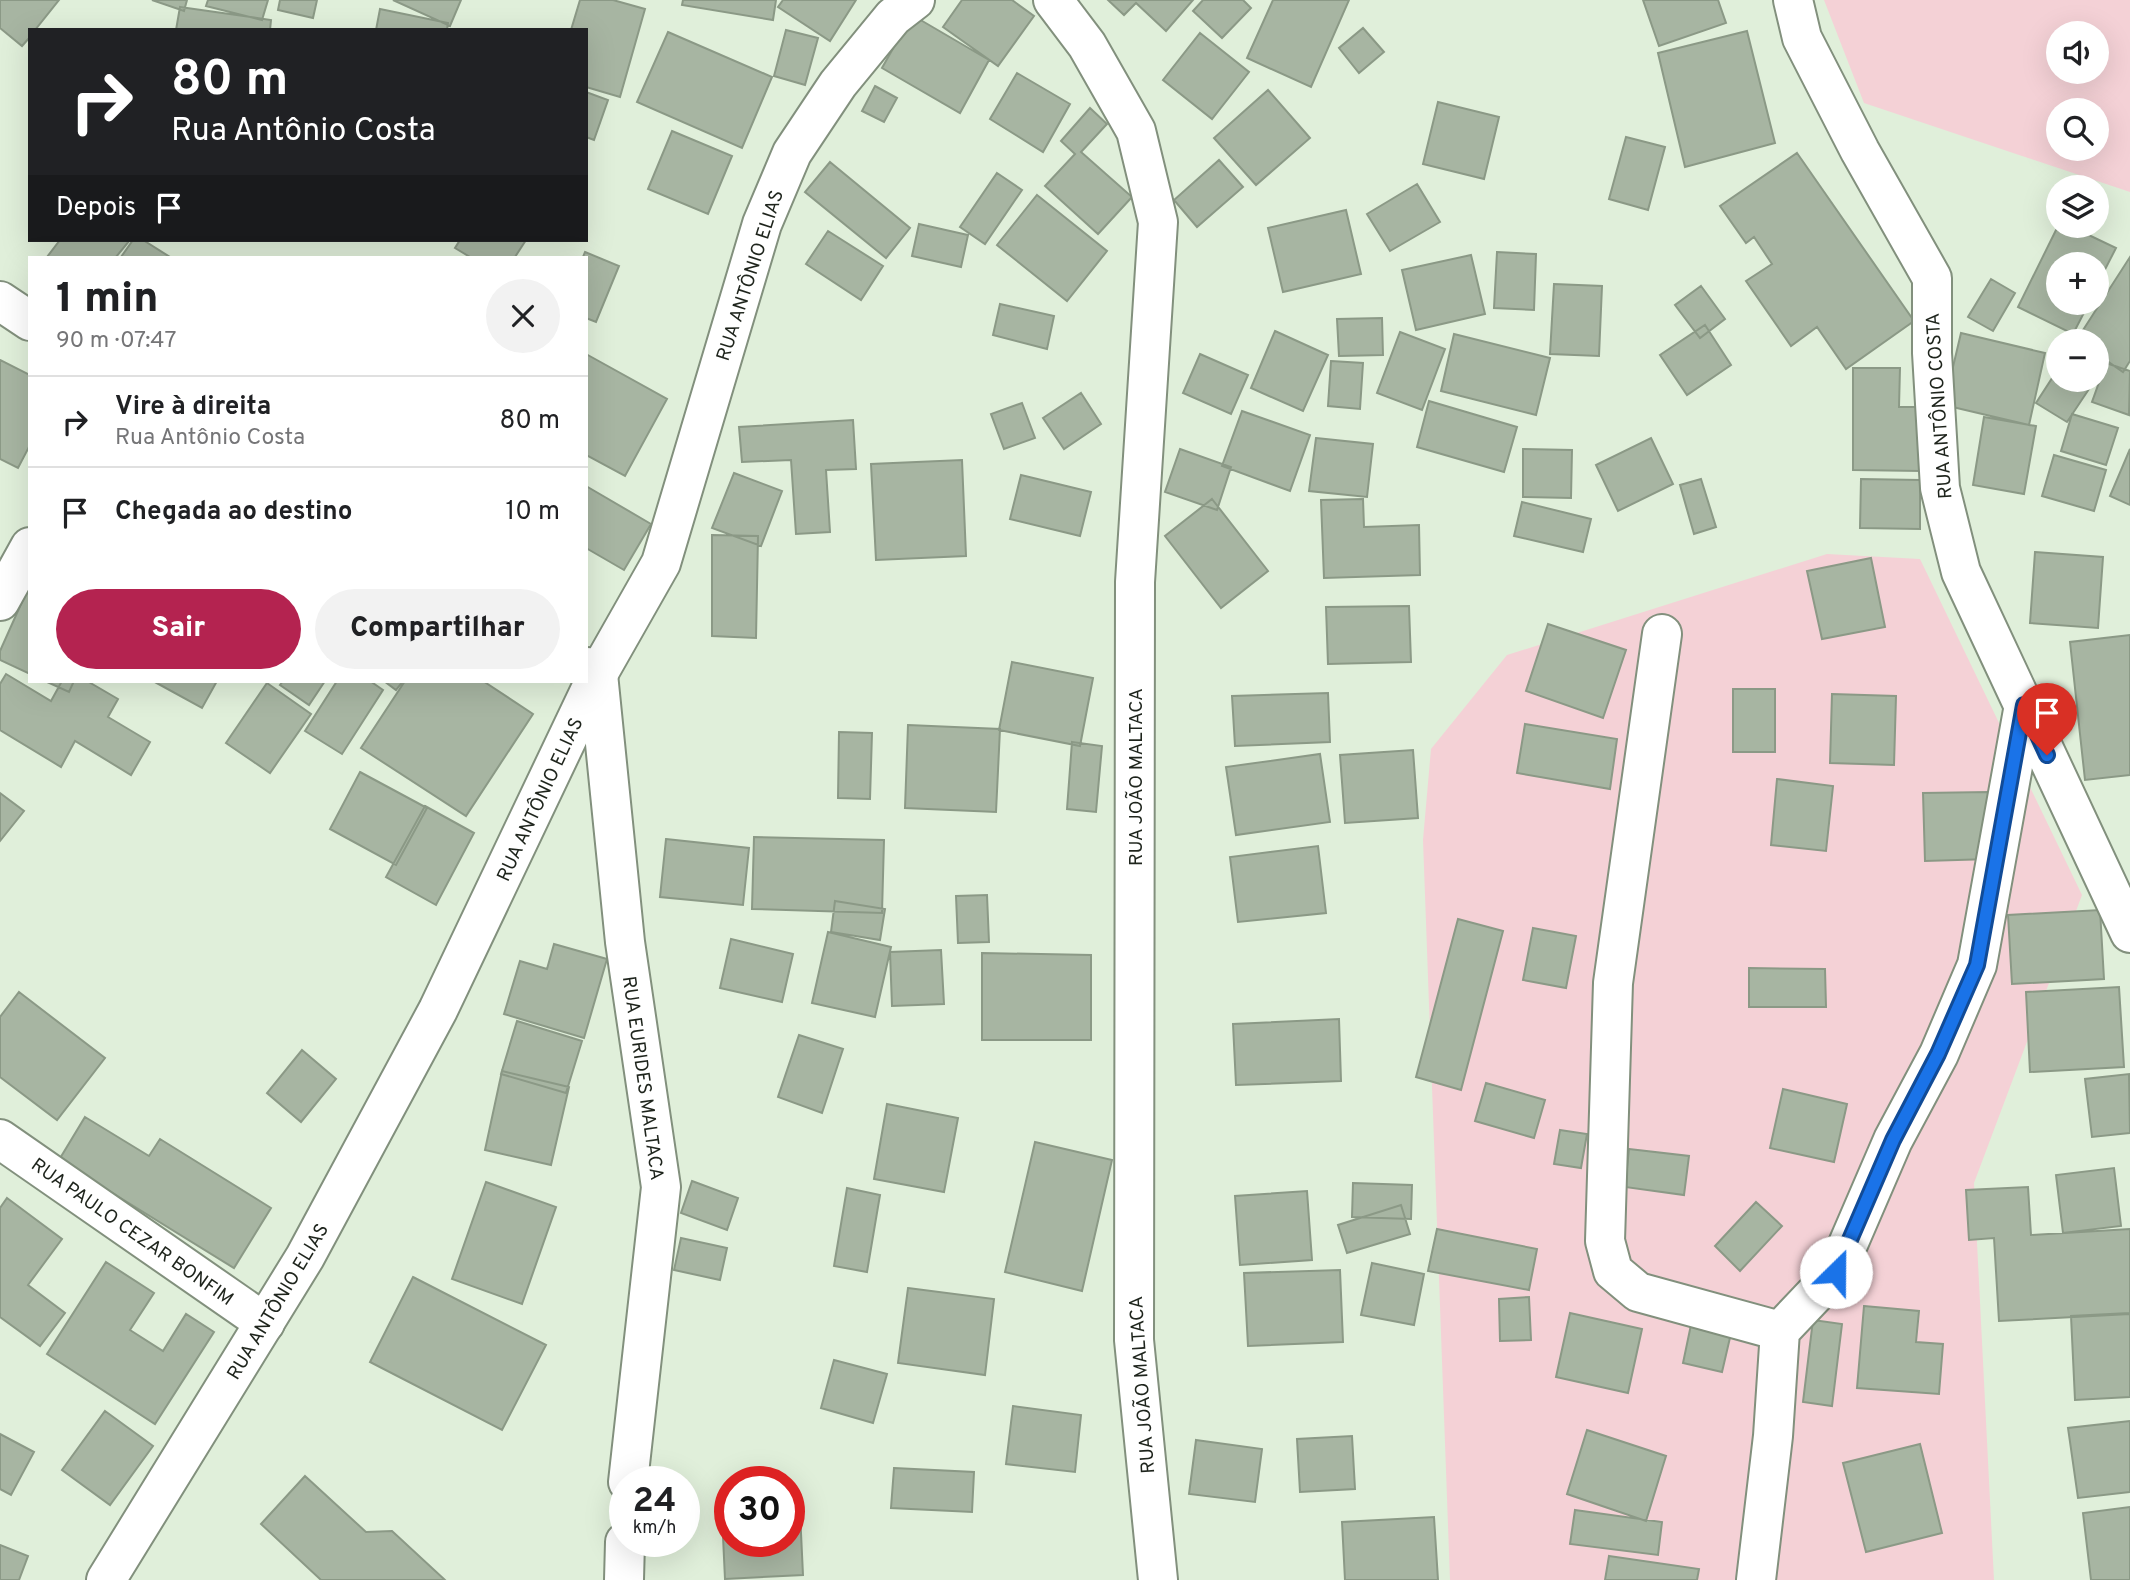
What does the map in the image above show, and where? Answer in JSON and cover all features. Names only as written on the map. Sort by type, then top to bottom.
[{"type":"street","name":"RUA ANTÔNIO ELIAS","points":[[592,670],[661,563],[762,224],[793,153],[838,84],[893,17],[915,0]]},
{"type":"street","name":"RUA JOÃO MALTACA","points":[[1053,0],[1087,45],[1136,131],[1158,222],[1135,582],[1134,1340],[1158,1580]]},
{"type":"street","name":"RUA ANTÔNIO COSTA","points":[[1793,0],[1802,38],[1860,151],[1932,278],[1932,353],[1940,488],[1961,572],[2130,933]]},
{"type":"street","points":[[0,301],[28,320]]},
{"type":"street","points":[[0,601],[28,551]]},
{"type":"street","points":[[1662,634],[1613,983],[1605,1241],[1613,1271],[1639,1292],[1780,1331]]},
{"type":"street","name":"RUA EURIDES MALTACA","points":[[592,670],[625,942],[661,1187],[630,1466]]},
{"type":"street","name":"RUA ANTÔNIO ELIAS","points":[[106,1580],[305,1257],[438,1010],[586,683]]},
{"type":"street","points":[[1756,1580],[1773,1436],[1780,1331],[1836,1272],[1893,1140],[1938,1054],[1977,965],[2024,705]]},
{"type":"street","name":"RUA PAULO CEZAR BONFIM","points":[[0,1139],[265,1323]]},
{"type":"street","points":[[624,1580],[625,1557]]},
{"type":"shaded area","points":[[1824,0],[2130,0],[2130,192],[2109,185],[2109,175],[2079,175],[1864,103]]},
{"type":"shaded area","points":[[1827,554],[1920,559],[2082,895],[1974,1183],[1994,1580],[1450,1580],[1423,840],[1431,749],[1507,655]]},
{"type":"building","points":[[0,0],[59,0],[37,28],[28,28],[28,39],[22,46],[0,28]]},
{"type":"building","points":[[152,0],[187,0],[184,11]]},
{"type":"building","points":[[208,0],[268,0],[262,20],[206,6]]},
{"type":"building","points":[[280,0],[317,0],[313,18],[278,10]]},
{"type":"building","points":[[393,0],[461,0],[450,26]]},
{"type":"building","points":[[580,0],[613,0],[645,9],[620,97],[588,88],[588,28],[572,28]]},
{"type":"building","points":[[683,0],[776,0],[773,20],[682,5]]},
{"type":"building","points":[[783,0],[856,0],[830,41],[778,7]]},
{"type":"building","points":[[962,0],[1012,0],[1034,16],[998,66],[943,27]]},
{"type":"building","points":[[1108,0],[1193,0],[1166,31],[1136,3],[1124,15]]},
{"type":"building","points":[[1203,0],[1243,0],[1251,8],[1222,38],[1193,11]]},
{"type":"building","points":[[1273,0],[1349,0],[1311,87],[1247,58]]},
{"type":"building","points":[[1643,0],[1718,0],[1726,23],[1659,46]]},
{"type":"building","points":[[180,7],[271,20],[270,28],[176,28]]},
{"type":"building","points":[[380,9],[448,23],[447,28],[376,28]]},
{"type":"building","points":[[912,15],[989,60],[960,113],[882,68]]},
{"type":"building","points":[[1363,28],[1384,52],[1359,73],[1339,48]]},
{"type":"building","points":[[786,30],[818,38],[805,85],[774,76]]},
{"type":"building","points":[[1747,31],[1775,143],[1685,167],[1658,53]]},
{"type":"building","points":[[668,32],[772,77],[742,148],[637,102]]},
{"type":"building","points":[[1200,33],[1249,72],[1212,119],[1163,80]]},
{"type":"building","points":[[1017,73],[1070,104],[1043,152],[990,119]]},
{"type":"building","points":[[875,86],[897,98],[884,122],[862,111]]},
{"type":"building","points":[[1268,90],[1310,138],[1256,185],[1214,138]]},
{"type":"building","points":[[588,93],[608,100],[594,140],[588,138]]},
{"type":"building","points":[[1438,102],[1499,117],[1484,179],[1423,164]]},
{"type":"building","points":[[1090,108],[1107,124],[1081,152],[1132,197],[1098,234],[1045,186],[1075,154],[1061,141]]},
{"type":"building","points":[[672,131],[732,156],[708,214],[648,189]]},
{"type":"building","points":[[1626,137],[1665,147],[1648,210],[1609,199]]},
{"type":"building","points":[[1797,153],[1914,321],[1846,369],[1817,327],[1791,346],[1746,281],[1772,264],[1754,237],[1746,243],[1720,206]]},
{"type":"building","points":[[1219,160],[1243,187],[1197,227],[1174,200]]},
{"type":"building","points":[[830,162],[910,228],[886,258],[805,192]]},
{"type":"building","points":[[997,173],[1022,190],[985,244],[960,227]]},
{"type":"building","points":[[1417,184],[1440,222],[1390,251],[1367,214]]},
{"type":"building","points":[[1037,195],[1107,251],[1067,301],[997,245]]},
{"type":"building","points":[[1346,210],[1361,274],[1283,292],[1268,228]]},
{"type":"building","points":[[919,224],[968,235],[961,267],[912,256]]},
{"type":"building","points":[[828,231],[883,266],[861,300],[806,264]]},
{"type":"building","points":[[2052,238],[2095,238],[2116,248],[2109,262],[2109,252],[2046,252],[2046,315],[2083,315],[2076,329],[2063,329],[2018,307]]},
{"type":"building","points":[[58,242],[128,242],[117,256],[48,256]]},
{"type":"building","points":[[132,242],[146,242],[168,256],[122,256]]},
{"type":"building","points":[[459,242],[525,242],[516,256],[468,256],[455,248]]},
{"type":"building","points":[[585,252],[619,266],[596,322],[588,319],[588,256],[583,256]]},
{"type":"building","points":[[1497,252],[1536,254],[1534,310],[1494,308]]},
{"type":"building","points":[[1471,255],[1485,314],[1416,330],[1402,270]]},
{"type":"building","points":[[2130,257],[2130,361],[2123,372],[2109,362],[2109,329],[2084,329],[2093,315],[2109,315],[2109,290]]},
{"type":"building","points":[[1991,279],[2015,293],[1993,331],[1968,317]]},
{"type":"building","points":[[1554,284],[1602,286],[1599,356],[1550,354]]},
{"type":"building","points":[[1701,286],[1725,319],[1700,338],[1675,305]]},
{"type":"building","points":[[1000,304],[1054,316],[1047,349],[993,335]]},
{"type":"building","points":[[1382,318],[1383,355],[1339,356],[1337,319]]},
{"type":"building","points":[[1705,325],[1731,365],[1687,395],[1660,355]]},
{"type":"building","points":[[1275,331],[1328,355],[1303,411],[1251,388]]},
{"type":"building","points":[[1400,332],[1445,349],[1422,410],[1377,393]]},
{"type":"building","points":[[1961,333],[2045,353],[2029,425],[1944,405]]},
{"type":"building","points":[[1454,334],[1550,358],[1536,415],[1441,391]]},
{"type":"building","points":[[1200,354],[1248,375],[1231,414],[1183,393]]},
{"type":"building","points":[[588,355],[667,399],[625,476],[588,456]]},
{"type":"building","points":[[0,360],[28,374],[28,449],[18,468],[0,459]]},
{"type":"building","points":[[1331,361],[1363,363],[1360,409],[1328,406]]},
{"type":"building","points":[[2109,364],[2130,371],[2129,415],[2092,402],[2096,392],[2109,392]]},
{"type":"building","points":[[1853,368],[1900,368],[1899,407],[1922,407],[1921,471],[1853,470]]},
{"type":"building","points":[[2046,388],[2046,392],[2087,392],[2067,422],[2036,403]]},
{"type":"building","points":[[1081,393],[1101,424],[1064,449],[1043,418]]},
{"type":"building","points":[[1429,401],[1517,427],[1504,472],[1417,447]]},
{"type":"building","points":[[1022,403],[1035,438],[1004,449],[991,414]]},
{"type":"building","points":[[1242,411],[1310,435],[1290,491],[1222,466]]},
{"type":"building","points":[[2072,414],[2118,428],[2106,465],[2061,451]]},
{"type":"building","points":[[1984,417],[2036,426],[2024,494],[1973,485]]},
{"type":"building","points":[[853,420],[856,469],[826,470],[830,532],[796,534],[791,460],[742,462],[739,427]]},
{"type":"building","points":[[1316,438],[1373,444],[1367,497],[1309,491]]},
{"type":"building","points":[[1651,438],[1673,484],[1618,511],[1596,465]]},
{"type":"building","points":[[1180,449],[1231,467],[1217,510],[1165,492]]},
{"type":"building","points":[[1523,449],[1572,450],[1571,498],[1523,497]]},
{"type":"building","points":[[2130,449],[2130,505],[2110,496]]},
{"type":"building","points":[[2054,455],[2106,470],[2094,511],[2042,496]]},
{"type":"building","points":[[962,460],[966,556],[876,560],[871,464]]},
{"type":"building","points":[[734,473],[782,491],[761,546],[712,528]]},
{"type":"building","points":[[1021,475],[1091,492],[1080,536],[1010,519]]},
{"type":"building","points":[[1701,479],[1716,527],[1694,534],[1680,485]]},
{"type":"building","points":[[1861,479],[1920,480],[1920,529],[1860,528]]},
{"type":"building","points":[[588,487],[651,524],[624,570],[588,549]]},
{"type":"building","points":[[1212,499],[1268,571],[1221,608],[1165,536]]},
{"type":"building","points":[[1363,499],[1364,527],[1419,525],[1420,575],[1324,578],[1321,500]]},
{"type":"building","points":[[1522,502],[1591,519],[1583,552],[1514,536]]},
{"type":"building","points":[[712,535],[758,536],[756,638],[712,636]]},
{"type":"building","points":[[2035,552],[2103,557],[2098,628],[2030,623]]},
{"type":"building","points":[[1871,558],[1885,627],[1822,639],[1807,571]]},
{"type":"building","points":[[28,588],[28,673],[0,660],[0,651]]},
{"type":"building","points":[[1409,606],[1411,662],[1328,664],[1326,607]]},
{"type":"building","points":[[1548,624],[1626,650],[1603,718],[1526,691]]},
{"type":"building","points":[[2130,635],[2130,775],[2085,780],[2070,642]]},
{"type":"building","points":[[1012,662],[1093,678],[1080,746],[999,730]]},
{"type":"building","points":[[6,674],[51,701],[61,683],[90,683],[118,699],[108,717],[150,742],[131,775],[75,741],[61,767],[0,730],[0,684]]},
{"type":"building","points":[[49,683],[73,683],[69,692]]},
{"type":"building","points":[[157,683],[216,683],[202,708]]},
{"type":"building","points":[[267,683],[311,714],[270,773],[226,743]]},
{"type":"building","points":[[282,683],[324,683],[309,705],[280,685]]},
{"type":"building","points":[[336,683],[373,683],[383,690],[342,754],[305,731]]},
{"type":"building","points":[[387,683],[401,683],[396,690]]},
{"type":"building","points":[[404,683],[486,683],[533,714],[466,816],[361,748]]},
{"type":"building","points":[[1733,689],[1775,689],[1775,752],[1733,752]]},
{"type":"building","points":[[1328,693],[1330,742],[1235,746],[1232,696]]},
{"type":"building","points":[[1832,694],[1896,696],[1894,765],[1830,763]]},
{"type":"building","points":[[1525,724],[1617,739],[1610,789],[1517,773]]},
{"type":"building","points":[[908,725],[1000,729],[996,812],[905,808]]},
{"type":"building","points":[[839,732],[872,733],[870,799],[838,798]]},
{"type":"building","points":[[1072,742],[1102,746],[1096,812],[1067,809]]},
{"type":"building","points":[[1413,750],[1418,818],[1345,823],[1340,755]]},
{"type":"building","points":[[1320,754],[1330,822],[1236,835],[1226,767]]},
{"type":"building","points":[[360,772],[427,808],[396,865],[330,829]]},
{"type":"building","points":[[1777,779],[1833,786],[1826,851],[1771,845]]},
{"type":"building","points":[[1988,792],[1990,859],[1925,861],[1923,793]]},
{"type":"building","points":[[0,793],[24,811],[0,841]]},
{"type":"building","points":[[425,806],[474,833],[436,905],[386,877]]},
{"type":"building","points":[[754,837],[884,840],[882,913],[752,909]]},
{"type":"building","points":[[666,839],[749,848],[743,905],[660,897]]},
{"type":"building","points":[[1318,846],[1326,913],[1238,922],[1230,857]]},
{"type":"building","points":[[987,895],[989,942],[958,943],[956,896]]},
{"type":"building","points":[[835,901],[885,909],[880,940],[831,932]]},
{"type":"building","points":[[2100,910],[2104,979],[2012,984],[2008,915]]},
{"type":"building","points":[[1458,919],[1503,931],[1461,1090],[1416,1077]]},
{"type":"building","points":[[1533,928],[1576,936],[1566,988],[1523,980]]},
{"type":"building","points":[[828,932],[891,947],[875,1017],[812,1003]]},
{"type":"building","points":[[731,939],[793,954],[782,1002],[720,988]]},
{"type":"building","points":[[554,944],[607,959],[584,1038],[504,1014],[520,961],[547,969]]},
{"type":"building","points":[[941,950],[944,1004],[892,1006],[890,952]]},
{"type":"building","points":[[982,953],[1091,955],[1091,1040],[982,1040]]},
{"type":"building","points":[[1749,968],[1825,969],[1826,1007],[1749,1007]]},
{"type":"building","points":[[2119,987],[2124,1067],[2030,1072],[2026,992]]},
{"type":"building","points":[[19,992],[105,1058],[57,1120],[0,1077],[0,1017]]},
{"type":"building","points":[[1339,1019],[1341,1081],[1236,1085],[1233,1024]]},
{"type":"building","points":[[517,1021],[582,1041],[566,1093],[501,1074]]},
{"type":"building","points":[[799,1035],[843,1049],[822,1113],[778,1097]]},
{"type":"building","points":[[302,1050],[336,1079],[301,1122],[267,1093]]},
{"type":"building","points":[[502,1071],[569,1087],[551,1165],[485,1150]]},
{"type":"building","points":[[2129,1074],[2130,1133],[2092,1137],[2085,1079]]},
{"type":"building","points":[[1486,1083],[1545,1100],[1534,1138],[1475,1121]]},
{"type":"building","points":[[1783,1089],[1847,1104],[1834,1162],[1770,1148]]},
{"type":"building","points":[[887,1104],[958,1118],[944,1192],[874,1179]]},
{"type":"building","points":[[85,1117],[149,1156],[160,1139],[271,1208],[234,1268],[59,1160]]},
{"type":"building","points":[[1560,1130],[1587,1134],[1581,1168],[1554,1164]]},
{"type":"building","points":[[1035,1142],[1112,1160],[1082,1291],[1005,1272]]},
{"type":"building","points":[[1629,1149],[1689,1156],[1684,1195],[1625,1187]]},
{"type":"building","points":[[2114,1168],[2121,1226],[2063,1233],[2056,1175]]},
{"type":"building","points":[[692,1181],[738,1198],[727,1230],[681,1213]]},
{"type":"building","points":[[486,1182],[556,1207],[522,1304],[452,1279]]},
{"type":"building","points":[[1353,1183],[1412,1185],[1411,1219],[1352,1217]]},
{"type":"building","points":[[2028,1187],[2031,1235],[2130,1229],[2130,1314],[1999,1321],[1994,1238],[1969,1240],[1966,1190]]},
{"type":"building","points":[[847,1188],[880,1195],[867,1272],[834,1266]]},
{"type":"building","points":[[1307,1191],[1312,1260],[1240,1265],[1235,1196]]},
{"type":"building","points":[[7,1198],[62,1239],[28,1285],[65,1313],[40,1346],[0,1317],[0,1208]]},
{"type":"building","points":[[1756,1202],[1782,1226],[1740,1271],[1715,1246]]},
{"type":"building","points":[[1401,1205],[1410,1234],[1347,1253],[1338,1225]]},
{"type":"building","points":[[1437,1229],[1537,1249],[1529,1290],[1428,1271]]},
{"type":"building","points":[[681,1238],[727,1248],[720,1280],[674,1270]]},
{"type":"building","points":[[106,1262],[154,1293],[130,1330],[163,1351],[186,1314],[214,1332],[155,1424],[47,1354]]},
{"type":"building","points":[[1372,1263],[1424,1274],[1414,1325],[1361,1315]]},
{"type":"building","points":[[1340,1270],[1343,1342],[1248,1346],[1244,1273]]},
{"type":"building","points":[[413,1277],[546,1345],[502,1430],[370,1362]]},
{"type":"building","points":[[908,1288],[994,1299],[985,1375],[898,1363]]},
{"type":"building","points":[[1529,1297],[1531,1340],[1500,1341],[1499,1299]]},
{"type":"building","points":[[1864,1306],[1919,1311],[1916,1342],[1943,1344],[1939,1394],[1857,1388]]},
{"type":"building","points":[[1570,1313],[1642,1329],[1628,1393],[1556,1377]]},
{"type":"building","points":[[2130,1313],[2130,1397],[2075,1400],[2071,1316]]},
{"type":"building","points":[[1692,1320],[1732,1329],[1722,1372],[1683,1363]]},
{"type":"building","points":[[1813,1320],[1842,1324],[1832,1406],[1803,1402]]},
{"type":"building","points":[[834,1360],[887,1374],[873,1423],[821,1408]]},
{"type":"building","points":[[1013,1406],[1081,1415],[1075,1472],[1006,1464]]},
{"type":"building","points":[[105,1411],[153,1446],[110,1505],[62,1470]]},
{"type":"building","points":[[2130,1421],[2130,1492],[2078,1498],[2068,1428]]},
{"type":"building","points":[[1587,1430],[1666,1456],[1646,1521],[1567,1494]]},
{"type":"building","points":[[0,1434],[34,1452],[11,1495],[0,1489]]},
{"type":"building","points":[[1352,1436],[1355,1489],[1300,1492],[1297,1439]]},
{"type":"building","points":[[1196,1440],[1262,1449],[1255,1502],[1189,1494]]},
{"type":"building","points":[[1920,1444],[1942,1533],[1866,1552],[1843,1463]]},
{"type":"building","points":[[894,1468],[974,1472],[972,1512],[891,1508]]},
{"type":"building","points":[[305,1476],[366,1532],[392,1531],[445,1580],[321,1580],[261,1524]]},
{"type":"building","points":[[2130,1507],[2130,1580],[2091,1580],[2083,1513]]},
{"type":"building","points":[[1575,1510],[1662,1522],[1658,1555],[1570,1544]]},
{"type":"building","points":[[1434,1517],[1438,1580],[1345,1580],[1342,1522]]},
{"type":"building","points":[[0,1545],[28,1556],[19,1580],[0,1580]]},
{"type":"building","points":[[1609,1556],[1699,1569],[1697,1580],[1605,1580]]},
{"type":"building","points":[[724,1557],[802,1557],[803,1575],[725,1579]]},
{"type":"route","points":[[1836,1272],[1893,1140],[1938,1054],[1977,965],[2024,705],[2047,755]]}]
